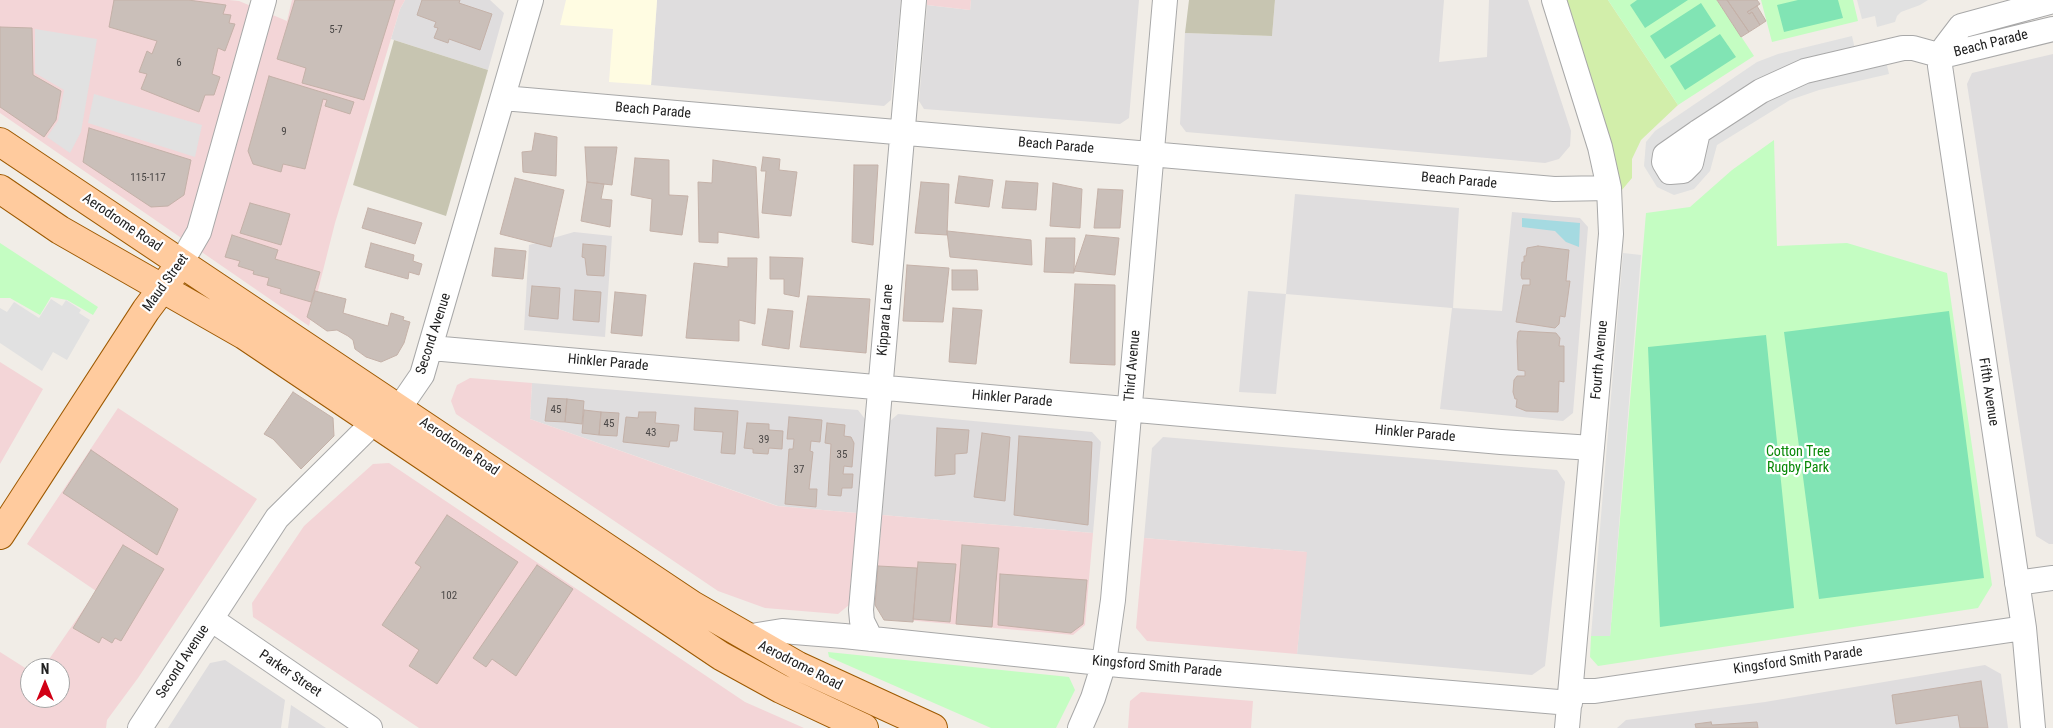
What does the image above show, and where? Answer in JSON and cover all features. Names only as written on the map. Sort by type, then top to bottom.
[{"type":"main road","name":"Aerodrome Road","points":[[0,142],[400,407],[648,576],[745,637],[798,666],[933,728]]},
{"type":"main road","name":"Aerodrome Road","points":[[0,189],[60,230],[244,335],[721,656],[780,689],[864,728]]},
{"type":"main road","name":"Maud Street","points":[[0,535],[143,315],[181,263]]},
{"type":"street","name":"Maud Street","points":[[181,263],[199,232],[264,0]]},
{"type":"street","name":"Second Avenue","points":[[140,728],[277,518],[373,423],[400,407],[422,375],[531,0]]},
{"type":"street","name":"Kippara Lane","points":[[871,639],[862,622],[861,610],[914,0]]},
{"type":"street","name":"Third Avenue","points":[[1080,728],[1093,698],[1104,663],[1113,600],[1165,0]]},
{"type":"street","name":"Fourth Avenue","points":[[1554,0],[1600,147],[1609,188],[1610,242],[1567,728]]},
{"type":"street","name":"Beach Parade","points":[[1942,56],[1955,31],[1968,22],[2053,1]]},
{"type":"street","name":"Beach Parade","points":[[1942,56],[2053,29]]},
{"type":"street","points":[[1698,132],[1761,91],[1805,71],[1904,48],[1913,48],[1942,56]]},
{"type":"street","name":"Fifth Avenue","points":[[1942,56],[1941,75],[2024,628],[2033,728]]},
{"type":"street","name":"Beach Parade","points":[[503,98],[1554,189],[1609,188]]},
{"type":"street","name":"Hinkler Parade","points":[[431,348],[1592,448]]},
{"type":"street","points":[[2017,583],[2053,578]]},
{"type":"street","name":"Parker Street","points":[[211,619],[370,728]]},
{"type":"street","name":"Kingsford Smith Parade","points":[[745,637],[782,631],[1104,663],[1571,697],[1595,691],[2024,628]]},
{"type":"shaded area","points":[[0,0],[229,0],[239,1],[287,21],[292,0],[405,0],[400,9],[335,223],[309,326],[0,113]]},
{"type":"shaded area","points":[[405,0],[490,0],[504,13],[488,70],[391,39],[400,9]]},
{"type":"shaded area","points":[[566,0],[657,0],[651,85],[609,82],[613,29],[560,25]]},
{"type":"shaded area","points":[[657,0],[901,0],[891,100],[884,106],[651,85]]},
{"type":"shaded area","points":[[927,0],[971,0],[970,10],[927,5]]},
{"type":"shaded area","points":[[971,0],[1139,0],[1129,118],[1120,124],[924,109],[919,101],[927,5],[970,10]]},
{"type":"shaded area","points":[[1189,0],[1275,0],[1272,36],[1185,33]]},
{"type":"shaded area","points":[[1275,0],[1444,0],[1439,62],[1487,57],[1489,0],[1528,0],[1571,131],[1570,146],[1559,159],[1545,163],[1186,132],[1180,124],[1185,33],[1272,36]]},
{"type":"shaded area","points":[[1857,0],[1928,0],[1901,12],[1895,22],[1877,27],[1875,16],[1862,19]]},
{"type":"shaded area","points":[[35,29],[97,39],[81,132],[70,153],[47,137],[58,121],[64,90],[35,73]]},
{"type":"shaded area","points":[[1852,36],[1859,67],[1886,61],[1889,74],[1819,90],[1790,100],[1717,145],[1710,171],[1694,189],[1674,195],[1657,187],[1644,166],[1646,142],[1655,131],[1757,62],[1778,54]]},
{"type":"shaded area","points":[[394,40],[488,70],[446,216],[353,185]]},
{"type":"shaded area","points":[[2053,54],[2053,544],[2049,544],[2036,536],[1967,84],[1972,73]]},
{"type":"shaded area","points":[[94,94],[202,125],[195,157],[88,123]]},
{"type":"shaded area","points":[[1295,194],[1459,208],[1453,308],[1502,311],[1512,212],[1580,218],[1588,227],[1573,413],[1563,421],[1440,409],[1452,308],[1286,294]]},
{"type":"shaded area","points":[[574,232],[612,236],[605,337],[524,330],[529,245]]},
{"type":"shaded area","points":[[1623,253],[1641,255],[1610,636],[1591,636]]},
{"type":"shaded area","points":[[1248,291],[1286,294],[1276,394],[1239,392]]},
{"type":"shaded area","points":[[51,299],[62,306],[66,300],[81,310],[79,313],[90,320],[67,360],[53,352],[42,371],[0,343],[0,308],[7,312],[14,302],[39,318]]},
{"type":"shaded area","points":[[0,362],[43,389],[0,464]]},
{"type":"shaded area","points":[[470,378],[532,383],[530,419],[777,506],[857,513],[849,605],[838,614],[765,608],[718,591],[456,414],[451,401],[457,385]]},
{"type":"shaded area","points":[[532,383],[858,410],[865,419],[857,513],[778,506],[530,419]]},
{"type":"shaded area","points":[[118,408],[257,499],[138,678],[107,720],[106,728],[0,728],[0,652],[20,665],[20,708],[70,708],[70,658],[50,658],[96,591],[27,544]]},
{"type":"shaded area","points":[[898,414],[1092,432],[1101,442],[1093,533],[882,515],[890,421]]},
{"type":"shaded area","points":[[1163,437],[1557,470],[1565,482],[1545,666],[1532,675],[1297,654],[1306,552],[1144,538],[1152,448]]},
{"type":"shaded area","points":[[389,463],[745,702],[804,728],[419,728],[253,617],[252,603],[304,526],[373,464]]},
{"type":"shaded area","points":[[882,515],[1093,533],[1085,625],[1073,635],[884,618],[875,605]]},
{"type":"shaded area","points":[[1144,538],[1307,552],[1297,654],[1147,641],[1136,628]]},
{"type":"shaded area","points":[[225,660],[285,700],[281,728],[168,728],[210,663]]},
{"type":"shaded area","points":[[1985,665],[2001,674],[2008,728],[1617,728],[1626,720],[1765,702]]},
{"type":"shaded area","points":[[1141,692],[1253,701],[1251,728],[1128,728],[1130,701]]},
{"type":"shaded area","points":[[291,705],[326,728],[288,728]]},
{"type":"green space","points":[[1565,0],[1608,0],[1678,105],[1641,140],[1632,159],[1632,178],[1621,191]]},
{"type":"green space","points":[[1608,0],[1717,0],[1754,56],[1678,105]]},
{"type":"green space","points":[[1637,0],[1688,0],[1645,28],[1630,5]]},
{"type":"green space","points":[[1761,0],[1853,0],[1858,21],[1772,42]]},
{"type":"green space","points":[[1798,0],[1838,0],[1843,18],[1784,32],[1777,5]]},
{"type":"green space","points":[[1701,3],[1716,26],[1665,59],[1650,36]]},
{"type":"green space","points":[[1720,34],[1736,57],[1685,90],[1670,66]]},
{"type":"green space","name":"Cotton Tree Rugby Park","points":[[1774,140],[1777,246],[1847,243],[1947,273],[1992,585],[1978,608],[1598,666],[1590,657],[1591,636],[1610,636],[1646,213],[1690,207],[1732,170]]},
{"type":"green space","points":[[0,243],[98,307],[93,315],[67,300],[51,297],[40,315],[10,298],[0,298]]},
{"type":"green space","points":[[1949,311],[1984,578],[1819,599],[1784,332]]},
{"type":"green space","points":[[1766,335],[1794,608],[1660,627],[1648,347]]},
{"type":"green space","points":[[828,652],[1069,677],[1075,690],[1056,728],[991,728],[829,657]]},
{"type":"water","points":[[1522,218],[1580,223],[1579,247],[1566,242],[1555,231],[1522,227]]},
{"type":"building","points":[[114,0],[188,0],[226,5],[223,14],[231,15],[229,23],[235,24],[225,51],[218,48],[212,74],[220,77],[214,95],[205,95],[199,112],[141,89],[147,74],[139,72],[147,51],[152,54],[157,41],[109,27]]},
{"type":"building","points":[[295,0],[395,0],[364,100],[302,83],[306,68],[277,59]]},
{"type":"building","points":[[422,0],[460,0],[459,3],[492,14],[480,50],[449,39],[448,43],[434,38],[438,28],[434,27],[436,22],[417,15]]},
{"type":"building","points":[[1717,0],[1727,0],[1749,32],[1741,37]]},
{"type":"building","points":[[1727,0],[1757,0],[1760,4],[1747,12],[1749,14],[1752,12],[1760,25],[1749,32]]},
{"type":"building","points":[[1757,6],[1766,21],[1760,25],[1752,12],[1749,14],[1747,12]]},
{"type":"building","points":[[0,27],[32,28],[33,75],[61,91],[56,120],[44,137],[0,107]]},
{"type":"building","points":[[269,76],[354,102],[350,114],[325,106],[327,100],[323,99],[305,169],[283,164],[281,172],[253,164],[248,151]]},
{"type":"building","points":[[89,128],[191,160],[184,195],[168,206],[151,207],[83,162]]},
{"type":"building","points":[[535,133],[557,137],[556,176],[523,172],[522,152],[532,151]]},
{"type":"building","points":[[585,147],[617,147],[612,185],[587,182]]},
{"type":"building","points":[[763,157],[780,159],[779,170],[797,172],[791,216],[762,213],[766,171],[761,171]]},
{"type":"building","points":[[635,158],[669,160],[669,195],[688,196],[682,235],[650,231],[652,199],[631,195]]},
{"type":"building","points":[[713,160],[756,167],[759,238],[718,232],[718,243],[699,242],[698,182],[712,183]]},
{"type":"building","points":[[854,165],[878,165],[873,245],[852,242]]},
{"type":"building","points":[[959,176],[993,180],[989,207],[955,203]]},
{"type":"building","points":[[515,178],[564,190],[551,247],[500,234]]},
{"type":"building","points":[[1006,181],[1038,183],[1036,210],[1002,208]]},
{"type":"building","points":[[587,182],[604,184],[601,199],[612,200],[610,227],[581,221]]},
{"type":"building","points":[[921,182],[949,184],[947,235],[915,233]]},
{"type":"building","points":[[1053,183],[1082,189],[1080,228],[1050,226]]},
{"type":"building","points":[[1098,189],[1123,190],[1120,228],[1094,228]]},
{"type":"building","points":[[250,203],[290,214],[281,245],[240,233]]},
{"type":"building","points":[[368,208],[422,223],[415,244],[362,228]]},
{"type":"building","points":[[947,231],[1031,240],[1032,265],[950,257]]},
{"type":"building","points":[[232,235],[278,250],[275,259],[320,272],[311,302],[280,293],[281,289],[267,285],[269,278],[253,274],[254,271],[238,266],[240,261],[225,257]]},
{"type":"building","points":[[1086,235],[1119,238],[1115,275],[1074,271]]},
{"type":"building","points":[[1046,238],[1075,238],[1074,273],[1044,272]]},
{"type":"building","points":[[371,243],[414,255],[413,261],[422,264],[419,275],[409,272],[408,279],[365,267]]},
{"type":"building","points":[[583,244],[606,246],[604,276],[587,275],[585,258],[582,257]]},
{"type":"building","points":[[1538,246],[1569,250],[1566,281],[1570,281],[1565,317],[1560,316],[1559,324],[1555,328],[1516,322],[1523,285],[1530,285],[1530,279],[1522,279],[1522,262],[1524,262],[1527,248]]},
{"type":"building","points":[[495,248],[526,251],[523,279],[492,276]]},
{"type":"building","points":[[770,257],[803,258],[799,297],[784,294],[784,279],[770,279]]},
{"type":"building","points":[[728,258],[757,258],[755,324],[739,320],[739,341],[686,338],[694,263],[728,267]]},
{"type":"building","points":[[907,265],[949,268],[943,322],[903,321]]},
{"type":"building","points":[[952,270],[977,270],[978,290],[952,290]]},
{"type":"building","points":[[1075,284],[1115,285],[1115,365],[1070,363]]},
{"type":"building","points":[[532,286],[560,288],[558,319],[529,316]]},
{"type":"building","points":[[575,290],[601,292],[599,322],[573,320]]},
{"type":"building","points":[[315,291],[346,299],[343,313],[388,326],[391,313],[404,317],[403,320],[410,322],[404,343],[397,355],[381,362],[366,357],[355,349],[353,340],[348,336],[337,330],[327,331],[307,317]]},
{"type":"building","points":[[615,292],[646,295],[642,336],[611,333]]},
{"type":"building","points":[[808,296],[870,299],[866,353],[800,347]]},
{"type":"building","points":[[953,308],[982,310],[976,364],[949,362]]},
{"type":"building","points":[[768,309],[793,311],[789,349],[762,345]]},
{"type":"building","points":[[1518,332],[1556,333],[1560,338],[1559,346],[1564,346],[1564,382],[1559,381],[1558,412],[1526,411],[1516,407],[1517,399],[1515,399],[1513,392],[1514,380],[1517,376],[1525,376],[1525,371],[1518,370],[1517,341]]},
{"type":"building","points":[[293,392],[333,418],[334,436],[301,469],[273,439],[264,434]]},
{"type":"building","points":[[548,398],[567,399],[565,422],[545,421]]},
{"type":"building","points":[[567,399],[584,401],[582,424],[565,422]]},
{"type":"building","points":[[695,408],[738,411],[735,454],[721,453],[723,432],[694,430]]},
{"type":"building","points":[[584,410],[601,412],[599,435],[582,433]]},
{"type":"building","points":[[601,412],[619,413],[617,436],[599,435]]},
{"type":"building","points":[[639,412],[656,412],[655,423],[679,425],[677,441],[670,441],[669,447],[623,442],[626,417],[638,418]]},
{"type":"building","points":[[789,417],[822,420],[820,442],[811,441],[810,451],[813,452],[809,489],[817,489],[816,507],[785,504],[789,449],[793,449],[794,439],[787,439]]},
{"type":"building","points":[[747,423],[769,424],[769,430],[783,431],[782,449],[769,448],[768,454],[753,453],[753,449],[744,448]]},
{"type":"building","points":[[827,423],[845,425],[844,436],[851,437],[854,443],[852,467],[844,466],[843,474],[853,474],[852,488],[842,488],[841,496],[828,495],[831,444],[825,443]]},
{"type":"building","points":[[937,428],[969,430],[967,453],[955,454],[955,474],[935,476]]},
{"type":"building","points":[[982,433],[1010,437],[1005,501],[974,497]]},
{"type":"building","points":[[1019,436],[1092,442],[1088,525],[1014,515]]},
{"type":"building","points":[[91,450],[178,509],[157,555],[63,493]]},
{"type":"building","points":[[447,515],[518,562],[437,684],[409,666],[419,650],[382,625],[421,567],[415,563]]},
{"type":"building","points":[[123,545],[164,569],[121,641],[115,638],[112,643],[102,637],[99,643],[73,628]]},
{"type":"building","points":[[962,545],[999,548],[992,627],[956,624]]},
{"type":"building","points":[[918,562],[956,564],[950,622],[913,619]]},
{"type":"building","points":[[537,565],[573,589],[516,676],[492,659],[486,667],[473,658]]},
{"type":"building","points":[[878,566],[917,568],[913,622],[884,620],[875,605]]},
{"type":"building","points":[[1000,574],[1087,580],[1083,624],[1071,633],[998,625]]},
{"type":"building","points":[[1981,681],[1988,728],[1960,728],[1958,715],[1896,724],[1892,695]]},
{"type":"building","points":[[1711,722],[1712,725],[1757,722],[1758,728],[1696,728],[1695,724]]}]
